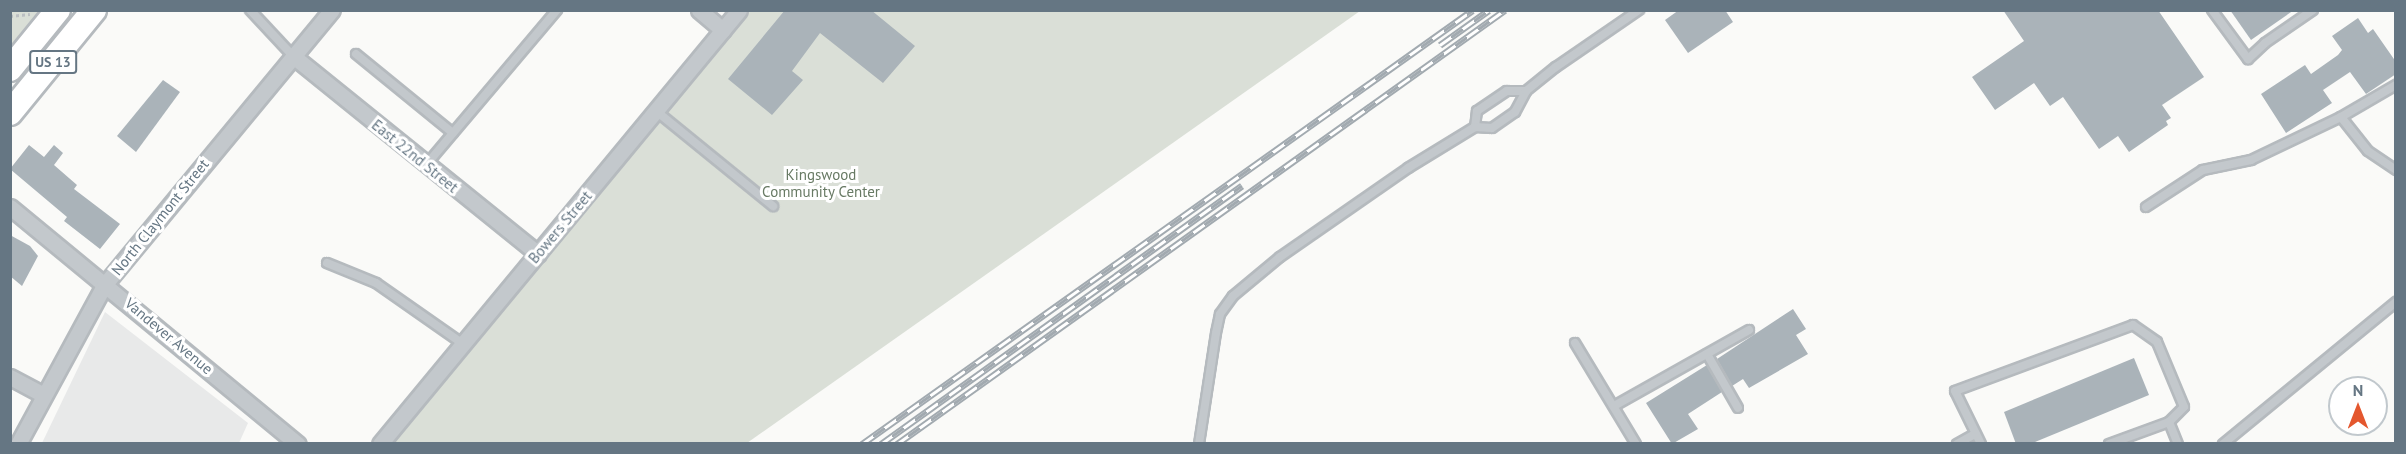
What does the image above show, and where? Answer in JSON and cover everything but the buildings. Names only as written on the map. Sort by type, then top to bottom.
[{"type":"main road","name":"US 13","points":[[10,112],[94,10]]},
{"type":"main road","name":"US 13","points":[[10,69],[47,12]]},
{"type":"street","name":"North Claymont Street","points":[[18,444],[105,284],[332,10]]},
{"type":"street","points":[[699,10],[723,30]]},
{"type":"street","name":"Bowers Street","points":[[381,444],[739,10]]},
{"type":"street","name":"East 22nd Street","points":[[293,56],[538,254]]},
{"type":"street","name":"Vandever Avenue","points":[[10,207],[298,444]]},
{"type":"street","points":[[10,377],[44,395]]},
{"type":"lane","points":[[250,10],[293,56]]},
{"type":"lane","points":[[426,165],[557,10]]},
{"type":"lane","points":[[1199,444],[1213,342],[1220,314],[1233,296],[1319,230],[1475,127],[1492,128],[1515,112],[1526,91],[1639,10]]},
{"type":"lane","points":[[2212,10],[2248,59],[2265,43],[2313,10]]},
{"type":"lane","points":[[356,54],[453,134]]},
{"type":"lane","points":[[2146,207],[2203,170],[2251,160],[2341,117],[2396,86]]},
{"type":"lane","points":[[1475,127],[1477,111],[1507,90],[1526,91]]},
{"type":"lane","points":[[656,111],[773,206]]},
{"type":"lane","points":[[2341,117],[2368,151],[2396,170]]},
{"type":"lane","points":[[327,263],[376,283],[463,344]]},
{"type":"lane","points":[[2223,444],[2396,302]]},
{"type":"lane","points":[[1981,444],[1955,392],[2133,326],[2157,342],[2184,407],[2169,422],[2109,444]]},
{"type":"lane","points":[[1614,406],[1749,330]]},
{"type":"lane","points":[[1575,343],[1636,444]]},
{"type":"lane","points":[[1707,354],[1738,408]]},
{"type":"lane","points":[[2169,422],[2178,444]]},
{"type":"lane","points":[[1957,444],[1975,434]]},
{"type":"path","points":[[10,16],[47,12]]},
{"type":"shaded area","points":[[105,312],[248,423],[239,443],[42,443]]},
{"type":"green space","points":[[11,11],[46,11],[11,54]]},
{"type":"green space","name":"Kingswood Community Center","points":[[741,11],[1360,11],[747,443],[390,444]]},
{"type":"railway","points":[[862,444],[1473,10]]},
{"type":"railway","points":[[1440,45],[1489,10]]},
{"type":"railway","points":[[897,444],[1505,10]]},
{"type":"railway","points":[[881,444],[1242,186]]}]
